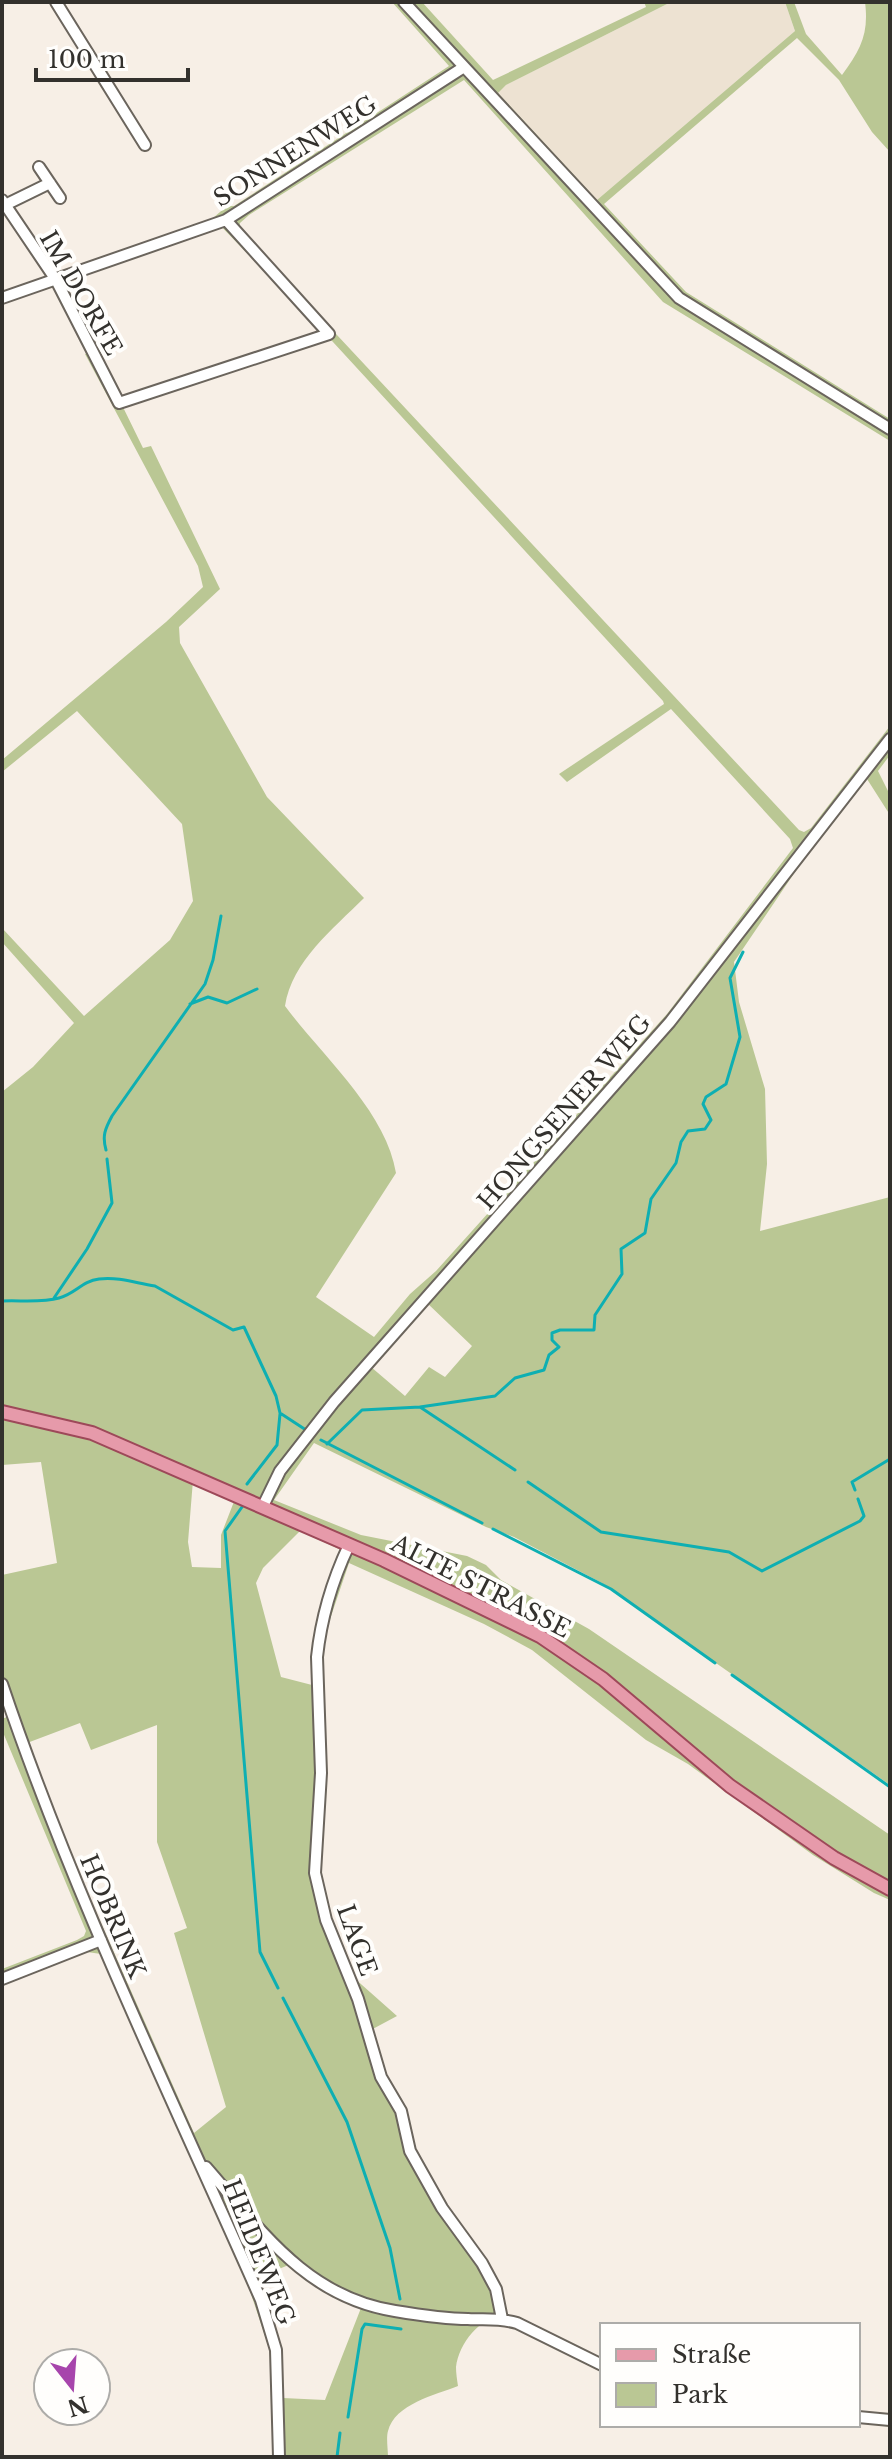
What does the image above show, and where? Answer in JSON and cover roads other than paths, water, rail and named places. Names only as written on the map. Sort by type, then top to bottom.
[{"type":"main road","name":"ALTE STRASSE","points":[[2,1412],[92,1433],[263,1506],[540,1636],[603,1679],[730,1786],[834,1858],[890,1889]]},
{"type":"street","points":[[56,2],[145,145]]},
{"type":"street","points":[[404,2],[679,298],[890,429]]},
{"type":"street","name":"SONNENWEG","points":[[2,298],[226,220],[464,67]]},
{"type":"street","name":"IM DORFE","points":[[39,167],[60,198]]},
{"type":"street","name":"IM DORFE","points":[[50,183],[4,202],[56,280],[119,403],[329,334],[226,220]]},
{"type":"street","name":"HONGSENER WEG","points":[[263,1506],[280,1471],[334,1402],[670,1022],[890,739]]},
{"type":"street","name":"LAGE","points":[[349,1545],[338,1567],[317,1657],[321,1773],[315,1873],[326,1920],[358,1999],[381,2077],[401,2111],[410,2151],[442,2208],[467,2241],[496,2289],[502,2319]]},
{"type":"street","name":"HOBRINK","points":[[2,1684],[39,1794],[199,2159]]},
{"type":"street","points":[[2,1979],[101,1940]]},
{"type":"street","points":[[199,2159],[271,2241],[307,2275],[349,2300],[408,2313],[502,2319],[517,2323],[600,2364]]},
{"type":"street","name":"HEIDEWEG","points":[[199,2159],[261,2300],[276,2350],[279,2457]]},
{"type":"street","points":[[860,2417],[890,2419]]},
{"type":"waterway","points":[[106,1150],[105,1133],[112,1116],[205,984],[221,916]]},
{"type":"waterway","points":[[420,1407],[495,1396],[515,1378],[544,1370],[549,1355],[559,1347],[552,1340],[552,1333],[560,1330],[594,1330],[595,1315],[622,1274],[621,1249],[645,1233],[651,1199],[676,1163],[681,1142],[688,1131],[705,1129],[711,1120],[703,1104],[706,1097],[726,1084],[740,1037],[730,978],[743,952]]},
{"type":"waterway","points":[[190,1004],[208,997],[227,1003],[257,989]]},
{"type":"waterway","points":[[54,1298],[87,1249],[112,1203],[107,1159]]},
{"type":"waterway","points":[[2,1301],[52,1300],[99,1279],[155,1286],[233,1330],[244,1327],[276,1396],[280,1413],[306,1430]]},
{"type":"waterway","points":[[327,1444],[362,1410],[420,1407],[515,1470]]},
{"type":"waterway","points":[[247,1484],[277,1445],[280,1414]]},
{"type":"waterway","points":[[321,1440],[482,1523]]},
{"type":"waterway","points":[[855,1490],[852,1482],[890,1459]]},
{"type":"waterway","points":[[528,1482],[601,1532],[729,1552],[762,1571],[860,1521],[864,1516],[858,1499]]},
{"type":"waterway","points":[[242,1507],[225,1531],[260,1952],[278,1988]]},
{"type":"waterway","points":[[493,1529],[611,1589],[715,1663]]},
{"type":"waterway","points":[[732,1675],[890,1787]]},
{"type":"waterway","points":[[283,1998],[347,2122],[390,2248],[400,2299]]},
{"type":"waterway","points":[[348,2417],[365,2324],[401,2329]]},
{"type":"waterway","points":[[337,2457],[340,2433]]}]
